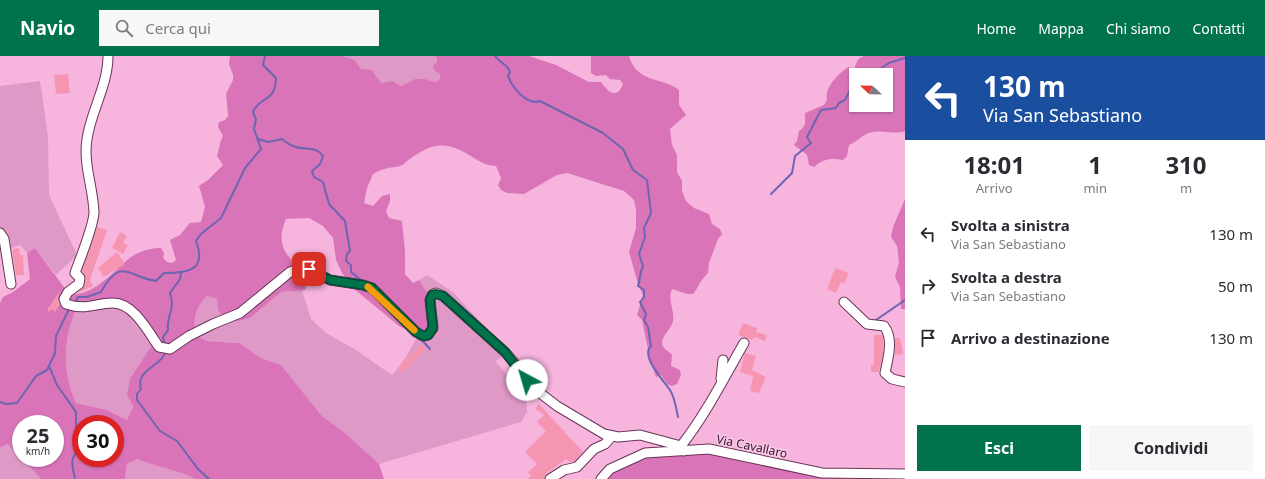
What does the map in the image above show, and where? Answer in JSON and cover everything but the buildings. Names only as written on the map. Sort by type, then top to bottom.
[{"type":"street","points":[[108,56],[104,82],[87,139],[85,160],[94,212],[76,273],[80,278],[79,284],[68,292],[64,299],[66,304],[79,308],[114,303],[124,306],[133,313],[159,347],[170,349],[189,336],[240,313],[290,272],[309,269],[330,280],[363,285],[372,288],[416,332],[423,336],[428,335],[433,328],[430,300],[432,295],[436,294],[443,296],[505,352],[540,393],[576,418],[604,434],[618,438],[640,435],[682,448],[718,390],[744,343]]},
{"type":"street","points":[[0,233],[4,239],[11,284]]},
{"type":"street","points":[[844,302],[867,324],[884,326],[889,333],[889,353],[885,373],[892,379],[905,382]]},
{"type":"street","points":[[718,390],[723,370],[723,360]]},
{"type":"street","points":[[550,479],[564,470],[577,467],[594,449],[605,444],[612,436]]},
{"type":"street","name":"Via Cavallaro","points":[[601,479],[610,469],[645,453],[682,448],[708,449],[822,473],[905,474]]},
{"type":"shaded area","points":[[230,56],[342,56],[355,60],[361,69],[372,70],[381,83],[392,81],[401,86],[415,79],[425,79],[435,82],[440,79],[440,74],[435,71],[433,66],[437,62],[437,57],[434,56],[529,56],[556,65],[589,82],[601,82],[609,91],[615,93],[621,89],[623,84],[620,80],[610,79],[606,75],[596,76],[591,73],[591,56],[629,56],[633,65],[644,76],[666,83],[679,90],[679,105],[686,115],[670,129],[672,145],[677,155],[677,172],[682,181],[682,191],[686,201],[694,208],[709,214],[712,224],[720,229],[722,234],[718,239],[709,263],[708,273],[693,294],[687,294],[672,289],[670,297],[673,321],[671,327],[663,338],[662,344],[672,355],[671,366],[680,370],[681,375],[677,384],[672,386],[667,384],[661,375],[656,377],[650,359],[642,320],[637,315],[643,295],[638,284],[629,252],[636,228],[636,210],[634,200],[624,191],[567,173],[557,175],[524,194],[507,193],[501,190],[498,185],[501,178],[496,166],[482,163],[465,152],[452,147],[438,146],[420,152],[402,166],[383,169],[373,174],[367,188],[364,203],[373,206],[382,196],[390,194],[390,201],[386,211],[389,218],[402,221],[405,251],[405,274],[413,283],[419,280],[432,301],[434,322],[427,331],[417,335],[399,326],[353,288],[342,273],[336,260],[333,238],[323,226],[309,218],[286,219],[282,237],[285,252],[295,264],[310,275],[305,290],[281,292],[250,318],[238,321],[225,318],[218,310],[217,299],[207,296],[200,304],[194,324],[196,335],[206,341],[239,343],[261,358],[281,365],[322,416],[344,432],[379,464],[384,479],[195,479],[137,459],[127,464],[125,479],[41,479],[30,467],[64,467],[64,415],[12,415],[12,449],[7,444],[0,448],[0,303],[3,297],[13,292],[30,279],[27,253],[35,248],[69,294],[78,294],[95,287],[103,282],[131,257],[146,250],[161,248],[164,253],[163,258],[167,262],[172,263],[176,260],[170,240],[180,235],[190,223],[201,222],[205,207],[199,186],[208,180],[223,165],[217,156],[223,136],[218,127],[219,122],[225,120],[228,116],[226,94],[233,80],[233,75],[229,64]],"holes":[[[107,305],[135,319],[145,329],[152,345],[130,379],[127,395],[133,406],[127,420],[124,418],[124,467],[72,467],[72,415],[117,415],[107,410],[76,403],[71,391],[66,368],[67,344],[72,321],[76,309]]]},
{"type":"shaded area","points":[[342,56],[434,56],[437,57],[436,71],[440,74],[440,79],[435,82],[425,79],[415,79],[401,86],[392,81],[381,83],[375,74],[361,69],[355,60]]},
{"type":"shaded area","points":[[864,56],[905,56],[905,131],[897,133],[869,133],[849,145],[847,156],[843,160],[827,160],[814,167],[809,165],[807,155],[794,145],[797,141],[799,131],[804,125],[805,113],[824,105],[827,100],[828,90],[833,81],[849,67],[852,68],[849,68],[849,112],[893,112],[893,68],[854,68],[858,59]]},
{"type":"shaded area","points":[[40,81],[48,136],[49,195],[77,255],[56,275],[35,248],[27,253],[20,245],[2,252],[0,250],[0,86]]},
{"type":"shaded area","points":[[905,199],[905,309],[901,309],[900,287],[895,277],[899,262],[897,246],[891,237],[893,227]]},
{"type":"shaded area","points":[[427,275],[454,293],[509,353],[495,361],[526,396],[527,412],[521,422],[379,464],[344,432],[322,416],[281,365],[261,358],[239,343],[206,341],[196,335],[194,324],[196,314],[200,304],[207,296],[217,299],[218,310],[250,318],[281,292],[302,290],[311,319],[326,333],[356,350],[392,375],[411,349],[432,301],[419,280]]},
{"type":"shaded area","points":[[107,305],[123,312],[140,323],[145,329],[152,344],[144,362],[134,401],[127,420],[124,418],[124,415],[117,415],[107,410],[76,403],[68,380],[66,356],[69,332],[76,309]]},
{"type":"shaded area","points":[[7,444],[12,449],[12,467],[32,467],[41,479],[0,479],[0,448]]},
{"type":"shaded area","points":[[715,449],[799,468],[846,471],[844,479],[605,479],[632,458]]},
{"type":"shaded area","points":[[137,459],[195,479],[125,479],[127,464]]},
{"type":"waterway","points":[[75,303],[78,297],[87,297],[101,292],[108,281],[120,272],[132,273],[146,279],[156,281],[164,273],[188,271],[194,268],[199,258],[199,251],[196,241],[201,234],[221,218],[245,168],[261,149],[254,129],[256,119],[253,112],[259,103],[270,96],[273,92],[276,78],[263,65],[265,56]]},
{"type":"waterway","points":[[495,56],[509,70],[510,72],[508,76],[510,80],[516,90],[525,98],[530,101],[540,101],[603,133],[623,149],[633,170],[647,180],[651,213],[644,228],[645,237],[639,254],[643,266],[638,286],[644,290],[644,297],[640,302],[646,314],[644,320],[648,327],[651,346],[648,350],[648,356],[654,368],[672,393],[678,417]]},
{"type":"waterway","points":[[882,68],[889,63],[905,58]]},
{"type":"waterway","points":[[771,194],[792,173],[795,156],[811,143],[807,137],[821,110],[836,108],[839,103],[845,100],[849,92]]},
{"type":"waterway","points":[[258,139],[268,142],[282,139],[294,146],[317,151],[323,156],[320,164],[312,171],[314,177],[323,182],[329,204],[345,221],[350,251],[347,254],[346,261],[351,265],[351,272],[362,281]]},
{"type":"waterway","points":[[164,343],[163,337],[168,330],[168,320],[172,304],[170,293],[180,279],[181,273]]},
{"type":"waterway","points":[[873,322],[905,300]]},
{"type":"waterway","points":[[381,303],[398,320]]},
{"type":"waterway","points":[[0,402],[6,404],[17,403],[36,376],[47,370],[55,353],[56,336],[70,307]]},
{"type":"waterway","points":[[421,339],[430,349]]},
{"type":"waterway","points":[[163,351],[165,353],[162,358],[142,377],[140,383],[141,389],[137,394],[137,400],[160,431],[177,441],[198,469],[209,479]]},
{"type":"waterway","points":[[49,366],[57,385],[76,412],[76,415]]},
{"type":"waterway","points":[[73,467],[75,479]]},
{"type":"slow traffic","points":[[368,287],[372,288],[414,330]]},
{"type":"route","points":[[309,269],[330,280],[363,285],[372,288],[416,332],[423,336],[428,335],[433,328],[430,300],[432,295],[436,294],[443,296],[505,352],[527,380]]}]
